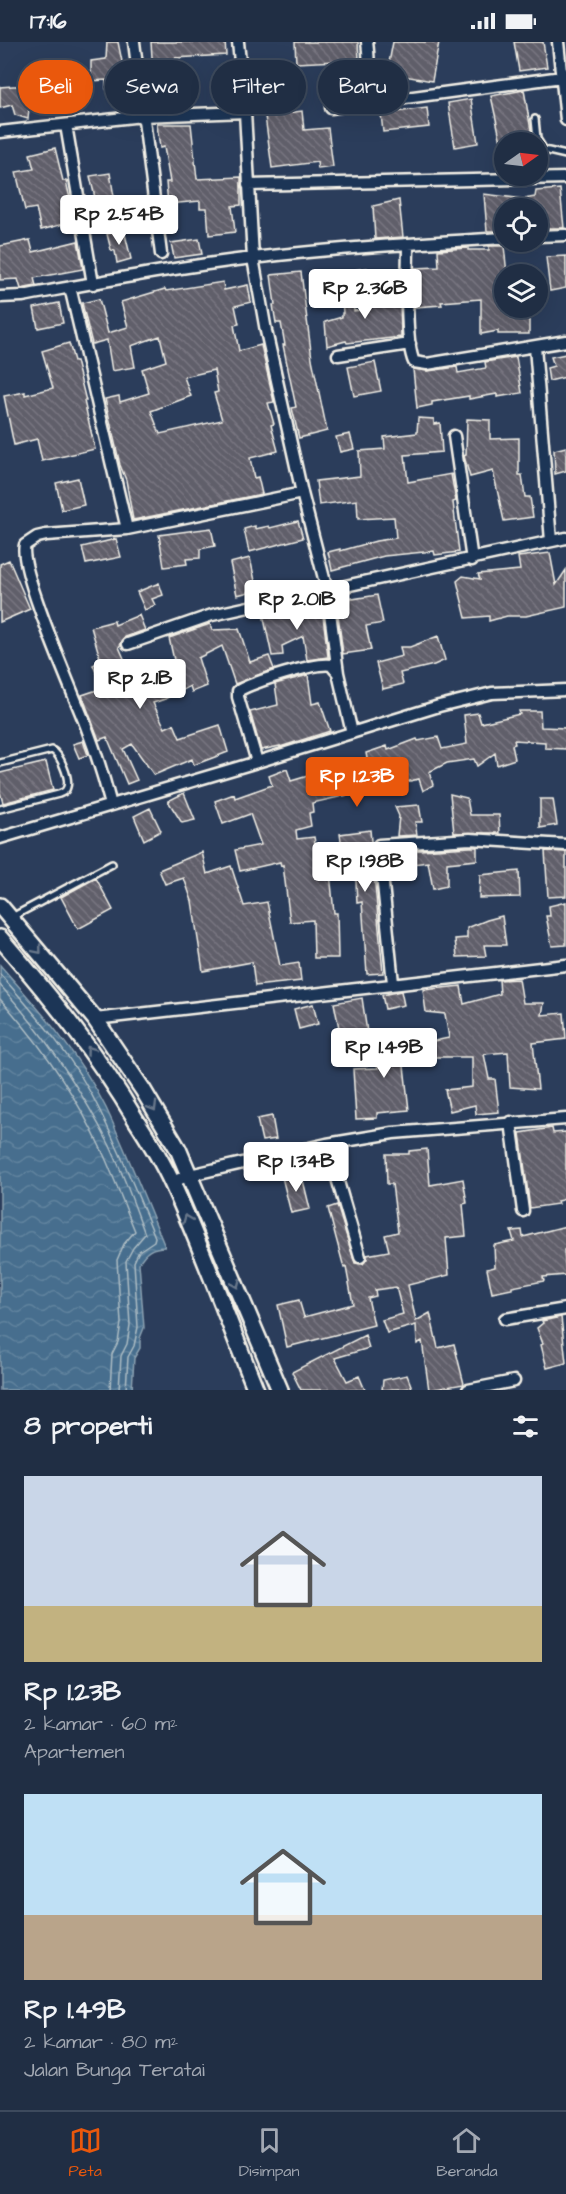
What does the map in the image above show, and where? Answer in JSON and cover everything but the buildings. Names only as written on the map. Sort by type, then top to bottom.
[{"type":"main road","points":[[0,906],[95,1019],[143,1090],[178,1149],[280,1390]]},
{"type":"main road","points":[[0,938],[46,991],[115,1084],[172,1182],[256,1390]]},
{"type":"street","points":[[134,42],[161,254]]},
{"type":"street","points":[[238,42],[240,60]]},
{"type":"street","points":[[368,42],[369,60]]},
{"type":"street","points":[[561,45],[566,120]]},
{"type":"street","points":[[408,98],[562,77]]},
{"type":"street","points":[[0,132],[142,116],[211,113]]},
{"type":"street","points":[[245,114],[253,258],[266,331],[302,493],[327,590],[338,674],[352,733]]},
{"type":"street","points":[[66,125],[93,284]]},
{"type":"street","points":[[248,185],[566,178]]},
{"type":"street","points":[[548,236],[566,235]]},
{"type":"street","points":[[0,297],[22,296],[253,258],[494,239]]},
{"type":"street","points":[[408,244],[412,361],[419,364],[566,341]]},
{"type":"street","points":[[70,287],[127,529]]},
{"type":"street","points":[[338,355],[410,344]]},
{"type":"street","points":[[535,347],[551,541]]},
{"type":"street","points":[[454,436],[472,560]]},
{"type":"street","points":[[111,805],[100,765],[28,573],[23,550],[25,545],[46,535],[127,529],[302,493]]},
{"type":"street","points":[[128,644],[212,615],[566,538]]},
{"type":"street","points":[[257,762],[238,698],[240,689],[322,664],[331,665],[338,674]]},
{"type":"street","points":[[0,838],[438,706],[492,693],[566,690]]},
{"type":"street","points":[[393,983],[379,845],[470,839],[566,845]]},
{"type":"street","points":[[95,1019],[393,983],[566,965]]},
{"type":"street","points":[[172,1182],[190,1175],[327,1144],[393,1132],[566,1119]]},
{"type":"street","points":[[511,1122],[523,1211]]},
{"type":"street","points":[[327,1144],[360,1257]]},
{"type":"street","points":[[505,1319],[566,1309]]},
{"type":"street","points":[[468,1390],[514,1381]]},
{"type":"lane","points":[[535,119],[537,139],[544,150],[566,155]]},
{"type":"lane","points":[[0,763],[52,750],[60,756],[68,784],[65,791],[60,794],[0,809]]},
{"type":"lane","points":[[11,918],[112,864]]},
{"type":"water","points":[[0,965],[58,1033],[96,1088],[165,1247],[149,1251],[139,1263],[144,1328],[140,1338],[140,1348],[134,1358],[132,1390],[0,1390]]}]
